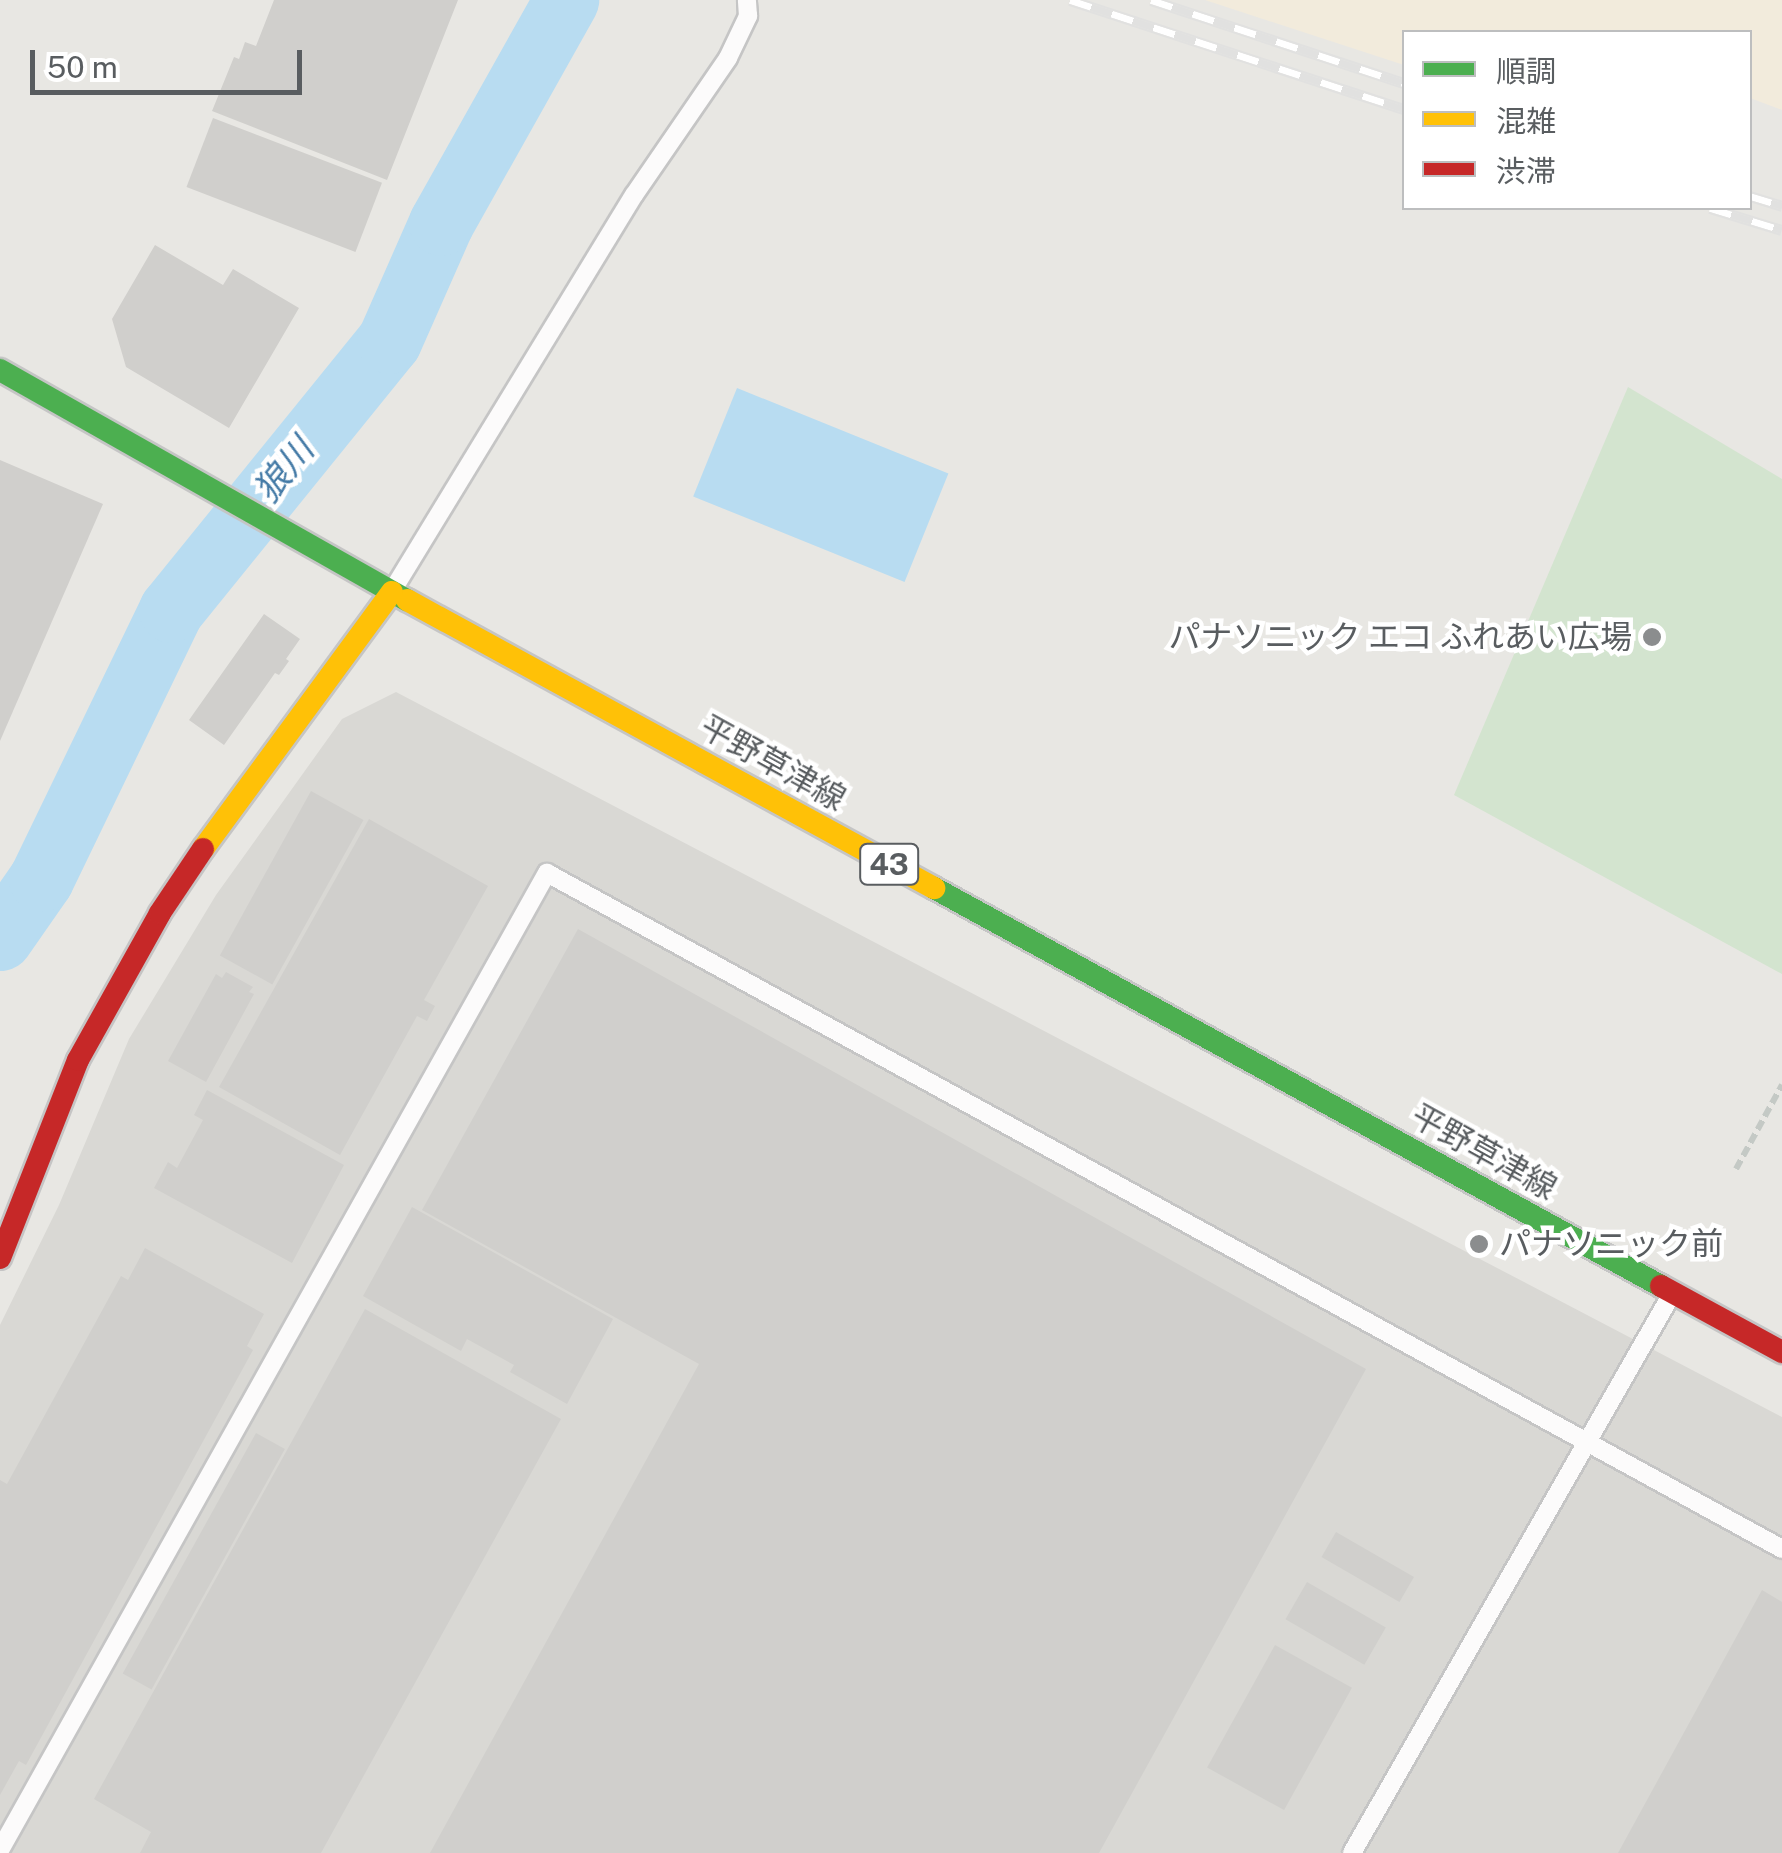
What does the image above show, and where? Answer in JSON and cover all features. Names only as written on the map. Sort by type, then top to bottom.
[{"type":"main road","name":"平野草津線","points":[[0,370],[392,592],[1782,1352]]},
{"type":"main road","points":[[0,1258],[78,1060],[160,913],[261,764],[392,592]]},
{"type":"lane","points":[[392,592],[634,195],[728,58],[748,16],[747,0]]},
{"type":"lane","points":[[0,1850],[547,873],[1782,1549]]},
{"type":"lane","points":[[1352,1853],[1673,1292]]},
{"type":"path","points":[[1736,1168],[1782,1085]]},
{"type":"shaded area","points":[[1205,0],[1782,0],[1782,110],[1752,99],[1752,30],[1402,30],[1402,64]]},
{"type":"shaded area","points":[[396,692],[1782,1417],[1782,1853],[0,1853],[0,1325],[59,1205],[129,1039],[216,895],[342,719]]},
{"type":"green space","name":"パナソニック エコ ふれあい広場","points":[[1628,387],[1782,479],[1782,974],[1454,795]]},
{"type":"water","points":[[737,388],[948,473],[905,582],[693,496]]},
{"type":"building","points":[[274,0],[458,0],[387,180],[212,111],[234,57],[239,59],[245,42],[256,46]]},
{"type":"building","points":[[213,118],[382,183],[355,252],[186,187]]},
{"type":"building","points":[[155,245],[223,285],[233,269],[299,308],[229,428],[126,367],[112,319]]},
{"type":"building","points":[[0,460],[103,504],[0,741]]},
{"type":"building","points":[[264,614],[300,639],[279,675],[275,673],[224,745],[189,720]]},
{"type":"building","points":[[311,791],[363,820],[272,985],[220,955]]},
{"type":"building","points":[[369,819],[488,886],[424,1000],[435,1006],[427,1021],[417,1016],[340,1155],[219,1087]]},
{"type":"building","points":[[578,929],[1366,1369],[1099,1853],[430,1853],[699,1364],[422,1210]]},
{"type":"building","points":[[226,972],[253,987],[249,992],[254,994],[206,1082],[168,1061],[216,974],[222,978]]},
{"type":"building","points":[[207,1090],[344,1165],[292,1263],[154,1188],[168,1162],[177,1168],[203,1120],[194,1115]]},
{"type":"building","points":[[412,1207],[613,1319],[567,1404],[510,1372],[514,1365],[467,1339],[461,1351],[363,1296]]},
{"type":"building","points":[[145,1248],[264,1314],[247,1346],[253,1350],[26,1765],[19,1761],[0,1795],[0,1480],[7,1484],[121,1276],[128,1280]]},
{"type":"building","points":[[365,1309],[561,1419],[321,1853],[140,1853],[151,1832],[94,1799]]},
{"type":"building","points":[[256,1433],[285,1449],[152,1690],[123,1674]]},
{"type":"building","points":[[1336,1532],[1414,1577],[1399,1602],[1322,1557]]},
{"type":"building","points":[[1307,1582],[1386,1628],[1364,1665],[1286,1619]]},
{"type":"building","points":[[1762,1590],[1782,1602],[1782,1853],[1618,1853]]},
{"type":"building","points":[[1275,1645],[1352,1688],[1284,1810],[1207,1767]]},
{"type":"waterway","name":"狼川","points":[[0,938],[41,879],[171,610],[389,341],[441,223],[566,0]]},
{"type":"railway","points":[[1070,0],[1402,108]]},
{"type":"railway","points":[[1151,0],[1402,82]]},
{"type":"railway","points":[[1752,197],[1782,206]]},
{"type":"railway","points":[[1717,210],[1782,230]]},
{"type":"traffic: fast","points":[[0,370],[407,600]]},
{"type":"traffic: fast","points":[[934,888],[1661,1286]]},
{"type":"traffic: slow","points":[[203,849],[392,592]]},
{"type":"traffic: slow","points":[[407,600],[934,888]]},
{"type":"traffic: jam","points":[[0,1258],[78,1060],[160,913],[203,849]]},
{"type":"traffic: jam","points":[[1661,1286],[1782,1352]]},
{"type":"place","name":"パナソニック エコ ふれあい広場","points":[[1652,637]]},
{"type":"place","name":"パナソニック前","points":[[1479,1244]]}]
